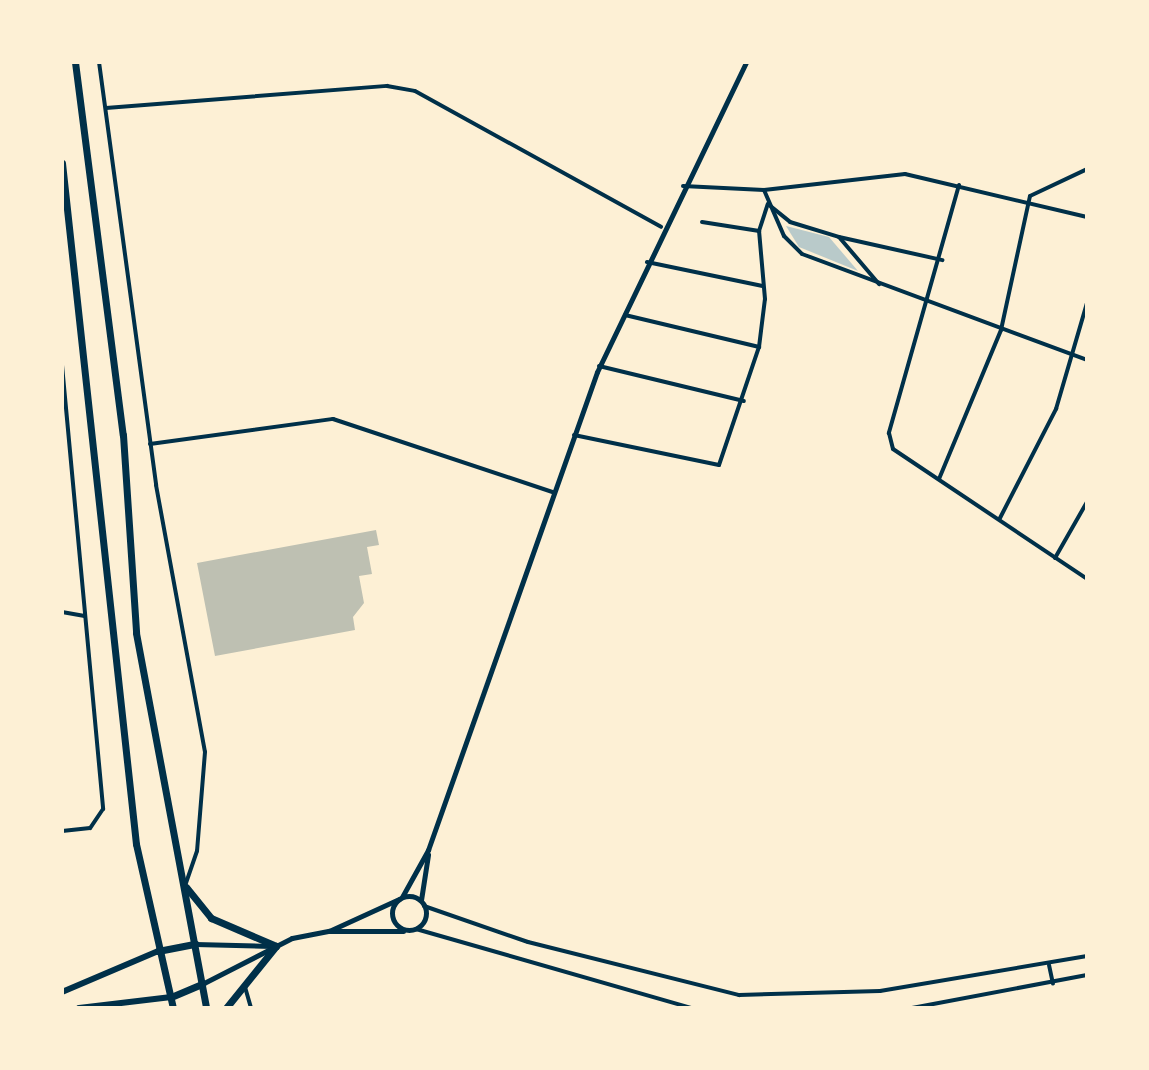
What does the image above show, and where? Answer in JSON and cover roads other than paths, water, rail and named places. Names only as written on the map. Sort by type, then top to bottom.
[{"type":"highway","points":[[75,62],[123,435],[136,633],[206,1008]]},
{"type":"highway","points":[[62,163],[129,791],[158,951],[173,1008]]},
{"type":"highway","points":[[185,886],[211,918],[276,946],[243,981],[226,1008]]},
{"type":"highway","points":[[158,951],[195,944]]},
{"type":"highway","points":[[171,997],[202,984]]},
{"type":"main road","points":[[62,992],[158,951]]},
{"type":"main road","points":[[79,1008],[144,995],[171,997]]},
{"type":"street","points":[[99,62],[150,444],[205,752],[197,851],[185,886]]},
{"type":"street","points":[[406,930],[393,920],[401,898],[428,850],[599,366],[661,227],[746,62]]},
{"type":"street","points":[[106,108],[387,86],[415,91],[661,227]]},
{"type":"street","points":[[939,479],[1001,330],[1027,203],[1038,190],[1087,169]]},
{"type":"street","points":[[683,186],[764,190],[905,174],[1087,217]]},
{"type":"street","points":[[959,185],[931,305],[889,433],[893,449],[1087,579]]},
{"type":"street","points":[[764,190],[768,204],[793,249],[931,305],[1087,360]]},
{"type":"street","points":[[768,204],[790,222],[839,237],[943,260]]},
{"type":"street","points":[[574,435],[719,465],[744,401],[759,347],[763,286],[759,231],[768,204]]},
{"type":"street","points":[[702,222],[759,231]]},
{"type":"street","points":[[839,237],[879,284]]},
{"type":"street","points":[[647,262],[763,286]]},
{"type":"street","points":[[999,519],[1075,356],[1087,303]]},
{"type":"street","points":[[622,315],[759,347]]},
{"type":"street","points":[[62,365],[103,809],[90,828],[62,831]]},
{"type":"street","points":[[599,366],[744,401]]},
{"type":"street","points":[[150,444],[333,419],[553,492]]},
{"type":"street","points":[[1055,558],[1087,502]]},
{"type":"street","points":[[62,612],[85,616]]},
{"type":"street","points":[[416,929],[423,904],[428,850]]},
{"type":"street","points":[[202,984],[276,946],[329,931],[401,898],[572,955],[739,995],[858,994],[1049,965],[1087,956]]},
{"type":"street","points":[[329,931],[416,929],[691,1008]]},
{"type":"street","points":[[195,944],[276,946]]},
{"type":"street","points":[[1049,965],[1053,984]]},
{"type":"street","points":[[912,1008],[1053,984],[1087,975]]},
{"type":"street","points":[[243,981],[251,1008]]}]
